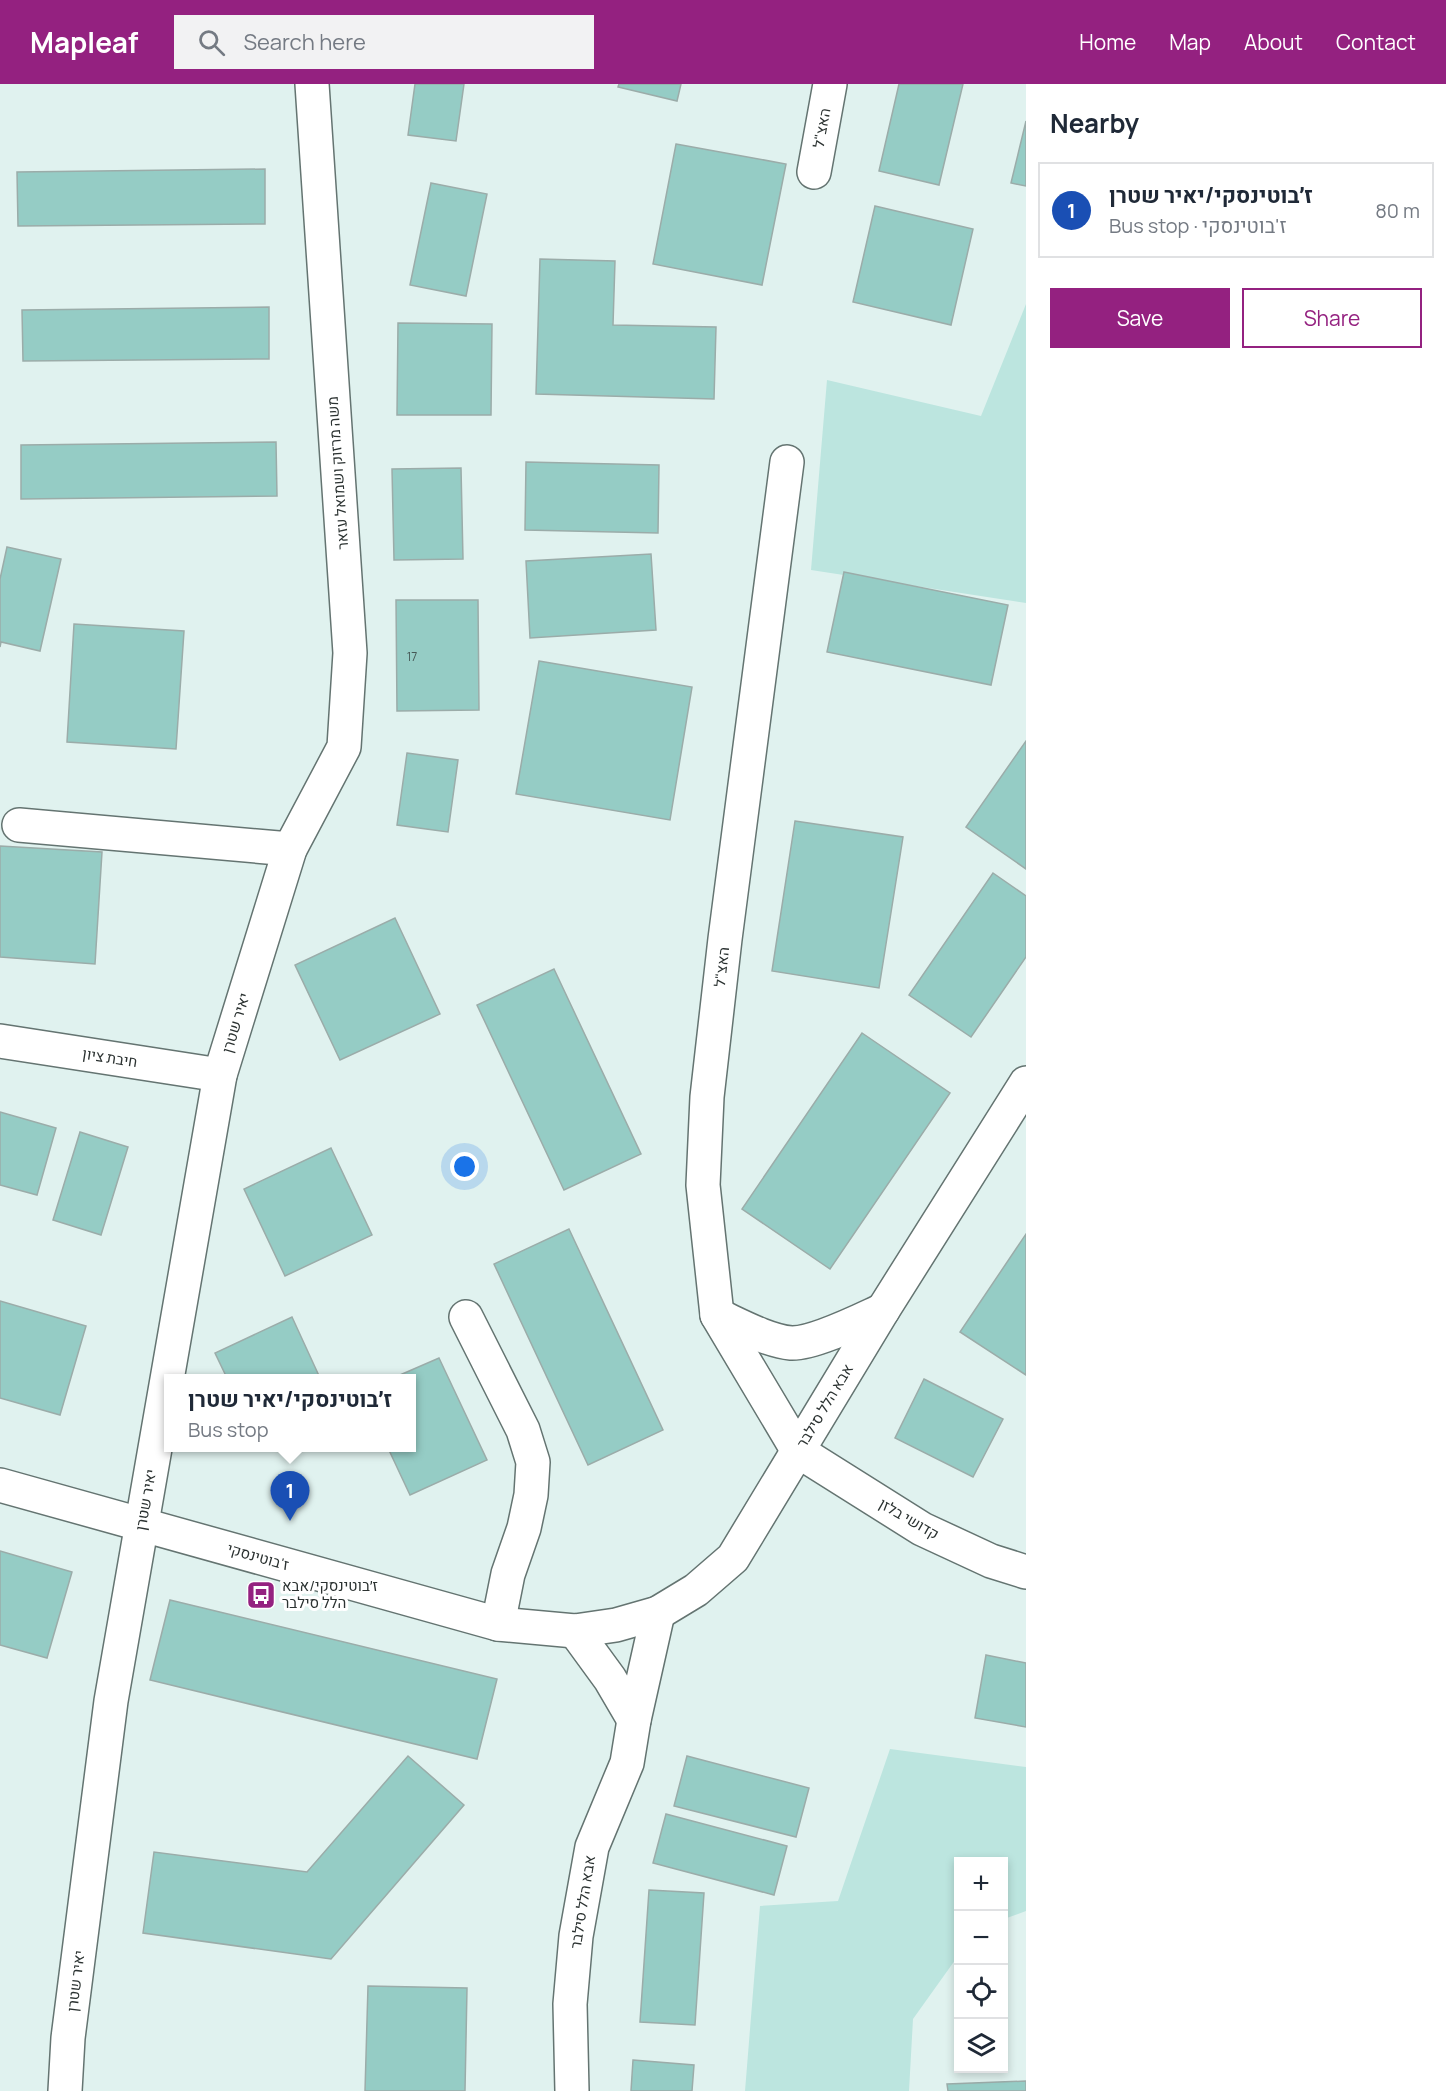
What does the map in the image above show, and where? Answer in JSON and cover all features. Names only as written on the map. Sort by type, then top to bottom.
[{"type":"street","name":"משה מרזוק ושמואל עזאר","points":[[291,849],[344,747],[350,653],[312,84]]},
{"type":"street","name":"האצ\"ל","points":[[814,172],[830,84]]},
{"type":"street","name":"האצ\"ל","points":[[787,462],[725,939],[707,1097],[703,1185],[717,1315],[798,1451]]},
{"type":"street","points":[[19,825],[291,849]]},
{"type":"street","name":"יאיר שטרן","points":[[168,1374],[220,1075],[291,849]]},
{"type":"street","name":"חיבת ציון","points":[[0,1041],[220,1075]]},
{"type":"street","name":"אבא הלל סילבר","points":[[572,2091],[570,2004],[576,1936],[592,1847],[627,1763],[634,1720],[658,1613],[696,1590],[733,1558],[883,1310],[1026,1083]]},
{"type":"street","points":[[717,1315],[765,1336],[792,1343],[824,1336],[883,1310]]},
{"type":"street","points":[[466,1317],[523,1430],[533,1462],[531,1495],[524,1528],[508,1574],[498,1624]]},
{"type":"street","name":"יאיר שטרן","points":[[65,2091],[70,2028],[111,1701],[164,1398]]},
{"type":"street","name":"קדושי בלזן","points":[[798,1451],[922,1529],[991,1561],[1026,1572]]},
{"type":"street","name":"ז'בוטינסקי","points":[[0,1485],[498,1624],[575,1631],[616,1625],[658,1613]]},
{"type":"street","points":[[575,1631],[610,1679],[634,1720]]},
{"type":"shaded area","points":[[1026,304],[1026,603],[811,570],[827,380],[981,416]]},
{"type":"shaded area","points":[[890,1749],[1026,1767],[1026,1911],[1008,1918],[1008,1857],[954,1857],[954,1962],[913,2019],[909,2091],[745,2091],[760,1906],[838,1901]]},
{"type":"building","points":[[415,84],[464,84],[456,141],[408,135]]},
{"type":"building","points":[[619,84],[681,84],[677,101],[618,87]]},
{"type":"building","points":[[899,84],[963,84],[939,185],[879,171]]},
{"type":"building","points":[[1026,121],[1026,186],[1011,183]]},
{"type":"building","points":[[676,144],[786,164],[762,285],[653,264]]},
{"type":"building","points":[[265,169],[265,224],[18,226],[17,172]]},
{"type":"building","points":[[431,183],[487,194],[466,296],[410,285]]},
{"type":"building","points":[[875,206],[973,229],[951,325],[853,302]]},
{"type":"building","points":[[540,259],[615,261],[613,325],[716,327],[714,399],[536,394]]},
{"type":"building","points":[[269,307],[269,359],[23,361],[22,310]]},
{"type":"building","points":[[398,323],[492,324],[491,415],[397,415]]},
{"type":"building","points":[[276,442],[277,496],[21,499],[21,445]]},
{"type":"building","points":[[526,462],[659,465],[658,533],[525,530]]},
{"type":"building","points":[[461,468],[463,559],[394,560],[392,469]]},
{"type":"building","points":[[7,547],[61,559],[40,651],[1,642],[0,647],[0,579]]},
{"type":"building","points":[[651,554],[656,630],[530,638],[526,561]]},
{"type":"building","points":[[844,572],[1008,605],[991,685],[827,652]]},
{"type":"building","points":[[396,600],[478,600],[479,710],[397,711]]},
{"type":"building","points":[[74,624],[184,631],[176,749],[67,742]]},
{"type":"building","points":[[539,661],[692,687],[670,820],[516,794]]},
{"type":"building","points":[[1026,741],[1026,869],[966,827]]},
{"type":"building","points":[[407,753],[458,760],[448,832],[397,825]]},
{"type":"building","points":[[795,821],[903,837],[879,988],[772,971]]},
{"type":"building","points":[[0,846],[102,852],[95,964],[0,957]]},
{"type":"building","points":[[993,873],[1026,896],[1026,957],[971,1037],[909,995]]},
{"type":"building","points":[[395,918],[440,1014],[340,1060],[295,965]]},
{"type":"building","points":[[554,969],[641,1154],[564,1190],[477,1005]]},
{"type":"building","points":[[862,1033],[950,1093],[830,1269],[742,1209]]},
{"type":"building","points":[[0,1112],[56,1128],[37,1195],[0,1185]]},
{"type":"building","points":[[80,1132],[128,1147],[101,1235],[53,1220]]},
{"type":"building","points":[[331,1148],[372,1235],[285,1276],[244,1189]]},
{"type":"building","points":[[569,1229],[663,1430],[588,1465],[494,1264]]},
{"type":"building","points":[[1026,1234],[1026,1375],[960,1332]]},
{"type":"building","points":[[0,1301],[86,1326],[60,1415],[0,1398]]},
{"type":"building","points":[[292,1317],[318,1374],[225,1374],[215,1353]]},
{"type":"building","points":[[439,1358],[487,1460],[410,1495],[390,1452],[416,1452],[416,1374],[402,1374]]},
{"type":"building","points":[[924,1379],[1003,1419],[973,1477],[895,1438]]},
{"type":"building","points":[[0,1551],[72,1572],[47,1658],[0,1645]]},
{"type":"building","points":[[170,1600],[497,1679],[477,1759],[150,1680]]},
{"type":"building","points":[[986,1655],[1026,1663],[1026,1727],[975,1718]]},
{"type":"building","points":[[408,1756],[464,1805],[331,1959],[143,1933],[154,1852],[307,1872]]},
{"type":"building","points":[[687,1756],[809,1788],[796,1837],[674,1806]]},
{"type":"building","points":[[666,1814],[787,1846],[774,1895],[653,1863]]},
{"type":"building","points":[[649,1890],[704,1893],[695,2025],[640,2022]]},
{"type":"building","points":[[368,1986],[467,1988],[465,2091],[365,2091]]},
{"type":"building","points":[[633,2060],[694,2065],[692,2091],[631,2091]]},
{"type":"building","points":[[1026,2081],[1026,2091],[948,2091],[947,2084]]},
{"type":"place","name":"ז׳בוטינסקי/יאיר שטרן","points":[[290,1521]]},
{"type":"place","name":"ז׳בוטינסקי/אבא הלל סילבר","points":[[261,1595]]}]
